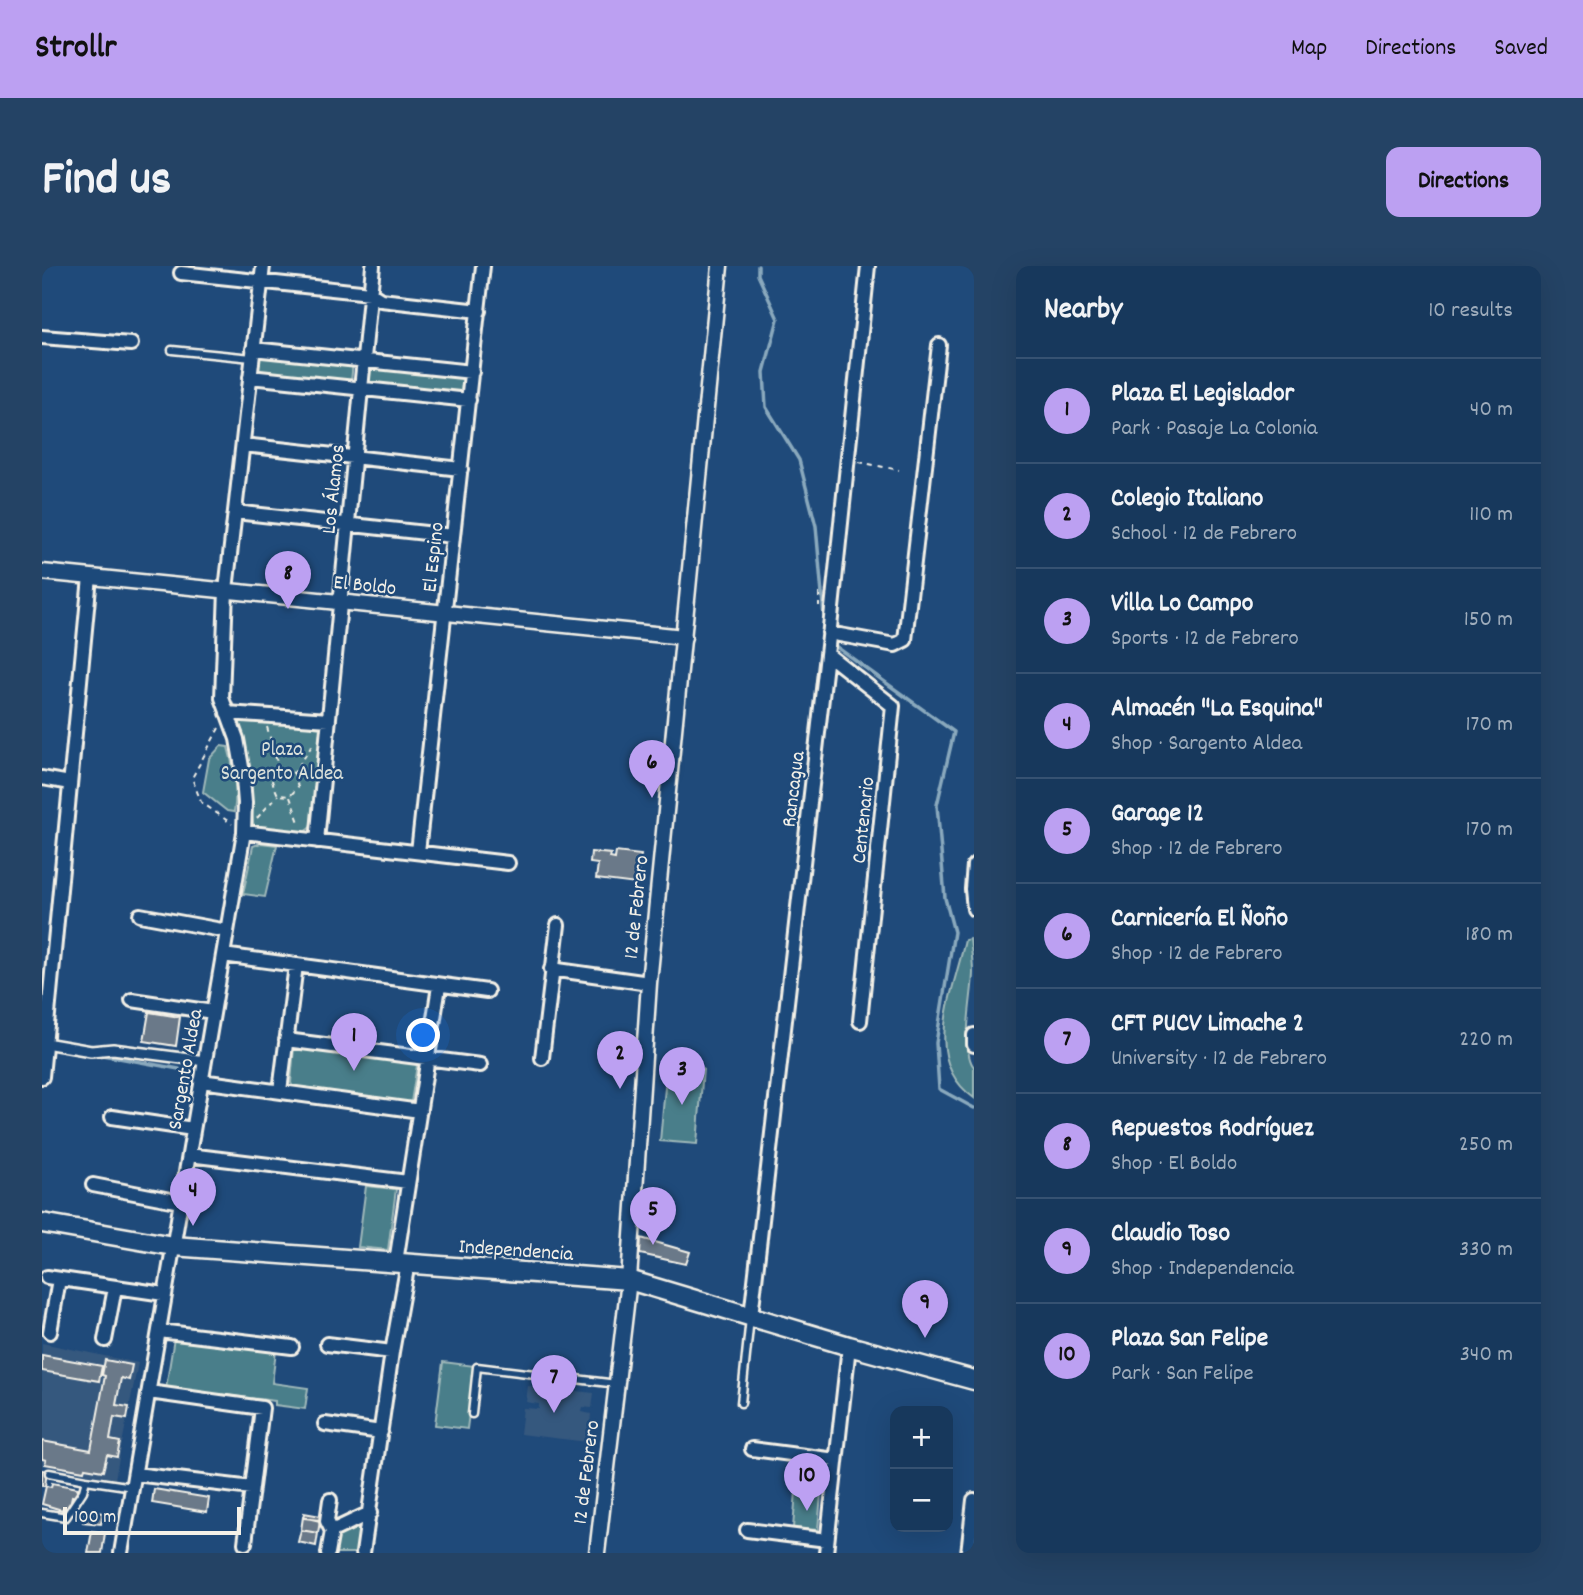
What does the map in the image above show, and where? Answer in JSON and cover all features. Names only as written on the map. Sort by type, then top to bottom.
[{"type":"main road","name":"Independencia","points":[[42,1223],[173,1246],[629,1280],[751,1316],[848,1355],[974,1380]]},
{"type":"street","name":"Sargento Aldea","points":[[121,1553],[244,832],[246,803],[242,767],[237,739],[222,698],[226,590],[263,266]]},
{"type":"street","name":"Los Álamos","points":[[311,840],[329,720],[373,266]]},
{"type":"street","name":"El Espino","points":[[418,852],[483,266]]},
{"type":"street","name":"12 de Febrero","points":[[597,1553],[629,1280],[649,982],[720,266]]},
{"type":"street","name":"Rancagua","points":[[751,1316],[868,266]]},
{"type":"street","points":[[181,273],[370,293],[381,300],[479,311]]},
{"type":"street","points":[[42,337],[131,344]]},
{"type":"street","points":[[828,642],[895,645],[905,640],[939,345]]},
{"type":"street","points":[[253,353],[472,372]]},
{"type":"street","points":[[250,377],[469,400]]},
{"type":"street","points":[[243,445],[461,469]]},
{"type":"street","points":[[235,512],[453,536]]},
{"type":"street","name":"El Boldo","points":[[42,572],[684,637]]},
{"type":"street","points":[[42,1077],[45,1004],[90,577]]},
{"type":"street","name":"Centenario","points":[[828,642],[893,706],[860,1021]]},
{"type":"street","points":[[227,713],[329,720]]},
{"type":"street","points":[[42,778],[70,783]]},
{"type":"street","points":[[244,832],[508,863]]},
{"type":"street","points":[[974,865],[974,909]]},
{"type":"street","points":[[140,915],[227,931]]},
{"type":"street","points":[[542,1058],[558,925]]},
{"type":"street","points":[[223,955],[487,991]]},
{"type":"street","points":[[280,1091],[296,965]]},
{"type":"street","points":[[551,969],[649,982]]},
{"type":"street","points":[[363,1553],[392,1352],[408,1182],[439,986]]},
{"type":"street","points":[[132,1000],[213,1012]]},
{"type":"street","points":[[974,1035],[974,1045]]},
{"type":"street","points":[[45,1040],[91,1051],[113,1049],[205,1061]]},
{"type":"street","points":[[286,1040],[480,1065]]},
{"type":"street","points":[[201,1082],[420,1111]]},
{"type":"street","points":[[112,1117],[193,1129]]},
{"type":"street","points":[[189,1155],[408,1182]]},
{"type":"street","points":[[93,1185],[181,1202]]},
{"type":"street","points":[[50,1332],[53,1278],[164,1294]]},
{"type":"street","points":[[105,1340],[115,1288]]},
{"type":"street","points":[[159,1331],[292,1347]]},
{"type":"street","points":[[327,1345],[392,1352]]},
{"type":"street","points":[[747,1530],[826,1546],[848,1355]]},
{"type":"street","points":[[149,1392],[262,1408],[245,1543]]},
{"type":"street","points":[[326,1424],[381,1432]]},
{"type":"street","points":[[752,1449],[836,1460]]},
{"type":"street","points":[[135,1474],[252,1488]]},
{"type":"street","points":[[328,1553],[332,1531],[327,1521],[330,1500]]},
{"type":"street","points":[[968,1553],[974,1500]]},
{"type":"street","points":[[332,1531],[370,1513]]},
{"type":"lane","points":[[172,350],[253,353]]},
{"type":"lane","points":[[741,1403],[751,1316]]},
{"type":"lane","points":[[472,1414],[477,1367],[617,1384]]},
{"type":"lane","points":[[49,1473],[132,1487]]},
{"type":"lane","points":[[42,1513],[66,1517],[83,1491],[86,1480]]},
{"type":"path","points":[[847,460],[898,470]]},
{"type":"path","points":[[227,713],[192,778],[201,802],[244,832],[278,795]]},
{"type":"path","points":[[263,716],[279,770],[272,781],[278,795]]},
{"type":"path","points":[[290,796],[298,787],[294,773],[315,741]]},
{"type":"path","points":[[279,770],[294,773]]},
{"type":"path","points":[[278,795],[290,796]]},
{"type":"path","points":[[290,796],[311,840]]},
{"type":"shaded area","points":[[42,1343],[138,1363],[115,1479],[42,1465]]},
{"type":"shaded area","points":[[528,1386],[594,1393],[592,1408],[583,1407],[582,1412],[591,1414],[588,1442],[520,1434],[523,1408],[539,1409],[539,1404],[526,1402]]},
{"type":"green space","points":[[259,349],[353,362],[351,382],[257,370]]},
{"type":"green space","points":[[371,365],[465,377],[462,398],[369,387]]},
{"type":"green space","name":"Plaza Sargento Aldea","points":[[245,718],[322,728],[312,826],[303,833],[254,828],[238,725]]},
{"type":"green space","points":[[221,746],[228,747],[232,763],[234,812],[227,811],[203,792],[209,759]]},
{"type":"green space","points":[[261,843],[277,845],[265,897],[243,894],[253,846]]},
{"type":"green space","points":[[970,939],[973,972],[968,1048],[974,1067],[974,1098],[958,1082],[948,1064],[945,1045],[949,1003],[965,940]]},
{"type":"green space","points":[[294,1047],[418,1059],[411,1102],[404,1104],[294,1090],[291,1083]]},
{"type":"green space","points":[[667,1066],[703,1069],[697,1144],[660,1141]]},
{"type":"green space","points":[[366,1186],[396,1189],[388,1250],[358,1247]]},
{"type":"green space","points":[[174,1338],[276,1351],[272,1383],[308,1388],[305,1409],[275,1405],[275,1401],[166,1388]]},
{"type":"green space","points":[[443,1362],[475,1366],[467,1429],[435,1425]]},
{"type":"green space","points":[[796,1491],[821,1493],[818,1530],[793,1528]]},
{"type":"green space","points":[[361,1524],[360,1553],[333,1553],[337,1534]]},
{"type":"building","points":[[591,852],[611,854],[610,858],[615,859],[616,852],[641,855],[636,884],[596,879],[598,864],[590,863]]},
{"type":"building","points":[[149,1012],[180,1017],[176,1046],[144,1041]]},
{"type":"building","points":[[641,1238],[690,1252],[686,1264],[640,1254]]},
{"type":"building","points":[[42,1355],[102,1366],[99,1381],[42,1371]]},
{"type":"building","points":[[105,1360],[132,1365],[129,1380],[121,1378],[116,1405],[129,1407],[127,1419],[114,1417],[110,1440],[120,1442],[117,1457],[107,1455],[103,1471],[85,1468],[84,1471],[45,1464],[46,1460],[42,1459],[42,1441],[91,1450],[105,1376],[102,1375]]},
{"type":"building","points":[[42,1470],[47,1471],[45,1486],[42,1486]]},
{"type":"building","points":[[52,1483],[78,1488],[76,1497],[72,1496],[69,1509],[62,1510],[42,1504],[46,1486],[51,1487]]},
{"type":"building","points":[[154,1489],[209,1498],[207,1512],[152,1503]]},
{"type":"building","points":[[85,1510],[103,1513],[101,1524],[83,1522]]},
{"type":"building","points":[[304,1513],[321,1516],[320,1520],[303,1518]]},
{"type":"building","points":[[303,1517],[320,1521],[318,1533],[301,1530]]},
{"type":"building","points":[[301,1530],[318,1533],[316,1546],[298,1542]]},
{"type":"building","points":[[92,1531],[105,1533],[102,1553],[88,1553]]},
{"type":"waterway","points":[[758,266],[758,275],[778,319],[764,372],[766,407],[799,460],[816,526],[825,628]]},
{"type":"waterway","points":[[831,643],[954,732],[937,805],[945,898],[954,932],[936,1043],[939,1089],[974,1108]]},
{"type":"waterway","points":[[97,1054],[179,1069]]},
{"type":"place","name":"Repuestos Rodríguez","points":[[288,609]]},
{"type":"place","name":"Carnicería El Ñoño","points":[[652,798]]},
{"type":"place","name":"Plaza El Legislador","points":[[354,1071]]},
{"type":"place","name":"Colegio Italiano","points":[[620,1089]]},
{"type":"place","name":"Villa Lo Campo","points":[[682,1105]]},
{"type":"place","name":"Almacén \"La Esquina\"","points":[[193,1226]]},
{"type":"place","name":"Garage 12","points":[[653,1245]]},
{"type":"place","name":"Claudio Toso","points":[[925,1338]]},
{"type":"place","name":"CFT PUCV Limache 2","points":[[554,1413]]},
{"type":"place","name":"Plaza San Felipe","points":[[807,1511]]}]
